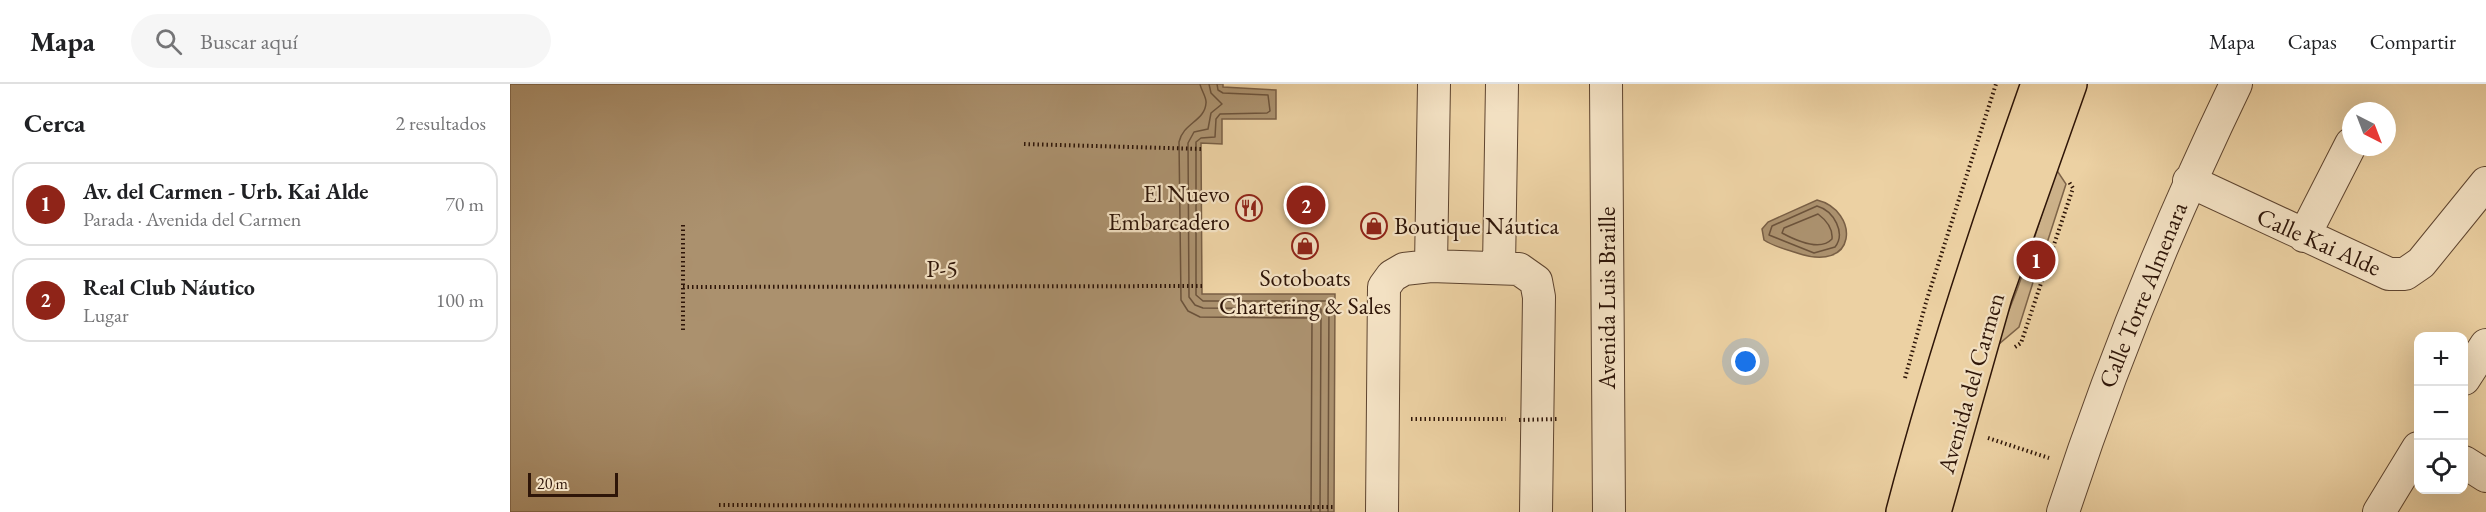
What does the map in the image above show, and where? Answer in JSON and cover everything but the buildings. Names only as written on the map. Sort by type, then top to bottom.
[{"type":"main road","name":"Avenida del Carmen","points":[[1903,512],[1927,419],[1982,241],[2038,84]]},
{"type":"main road","name":"Avenida del Carmen","points":[[1934,512],[2014,237],[2070,84]]},
{"type":"street","points":[[1431,266],[1434,84]]},
{"type":"street","points":[[1499,267],[1502,84]]},
{"type":"street","name":"Avenida Luis Braille","points":[[1606,84],[1609,512]]},
{"type":"street","name":"Calle Torre Almenara","points":[[2063,512],[2098,410],[2189,182],[2236,84]]},
{"type":"street","points":[[2304,236],[2345,156]]},
{"type":"street","name":"Calle Kai Alde","points":[[2189,182],[2390,274],[2405,274],[2421,263],[2486,183]]},
{"type":"street","points":[[1382,512],[1384,287],[1392,276],[1404,269],[1431,266],[1519,269],[1536,281],[1539,297],[1536,512]]},
{"type":"street","points":[[2468,372],[2486,345]]},
{"type":"street","points":[[2379,512],[2414,455]]},
{"type":"street","points":[[2468,465],[2486,476]]},
{"type":"path","points":[[1024,144],[1202,149]]},
{"type":"path","points":[[683,225],[683,331]]},
{"type":"path","name":"P-5","points":[[682,287],[1202,286]]},
{"type":"path","points":[[1382,419],[1538,419]]},
{"type":"path","points":[[1958,428],[2078,468]]},
{"type":"path","points":[[719,505],[1334,507]]},
{"type":"shaded area","points":[[2056,169],[2066,184],[2047,243],[2034,239]]},
{"type":"shaded area","points":[[2023,272],[2035,276],[2019,327],[1993,349],[2016,292]]},
{"type":"water","points":[[510,84],[1223,84],[1223,87],[1276,90],[1276,119],[1222,119],[1222,144],[1201,143],[1202,294],[1335,294],[1334,512],[510,512]]},
{"type":"water","points":[[1817,200],[1831,206],[1846,227],[1846,239],[1841,249],[1831,255],[1816,257],[1794,252],[1764,240],[1762,229],[1768,222]]},
{"type":"place","name":"Real Club Náutico","points":[[1306,205]]},
{"type":"place","name":"El Nuevo Embarcadero","points":[[1249,208]]},
{"type":"place","name":"Boutique Náutica","points":[[1374,226]]},
{"type":"place","name":"Sotoboats Chartering & Sales","points":[[1305,246]]},
{"type":"place","name":"Av. del Carmen - Urb. Kai Alde","points":[[2036,260]]}]
